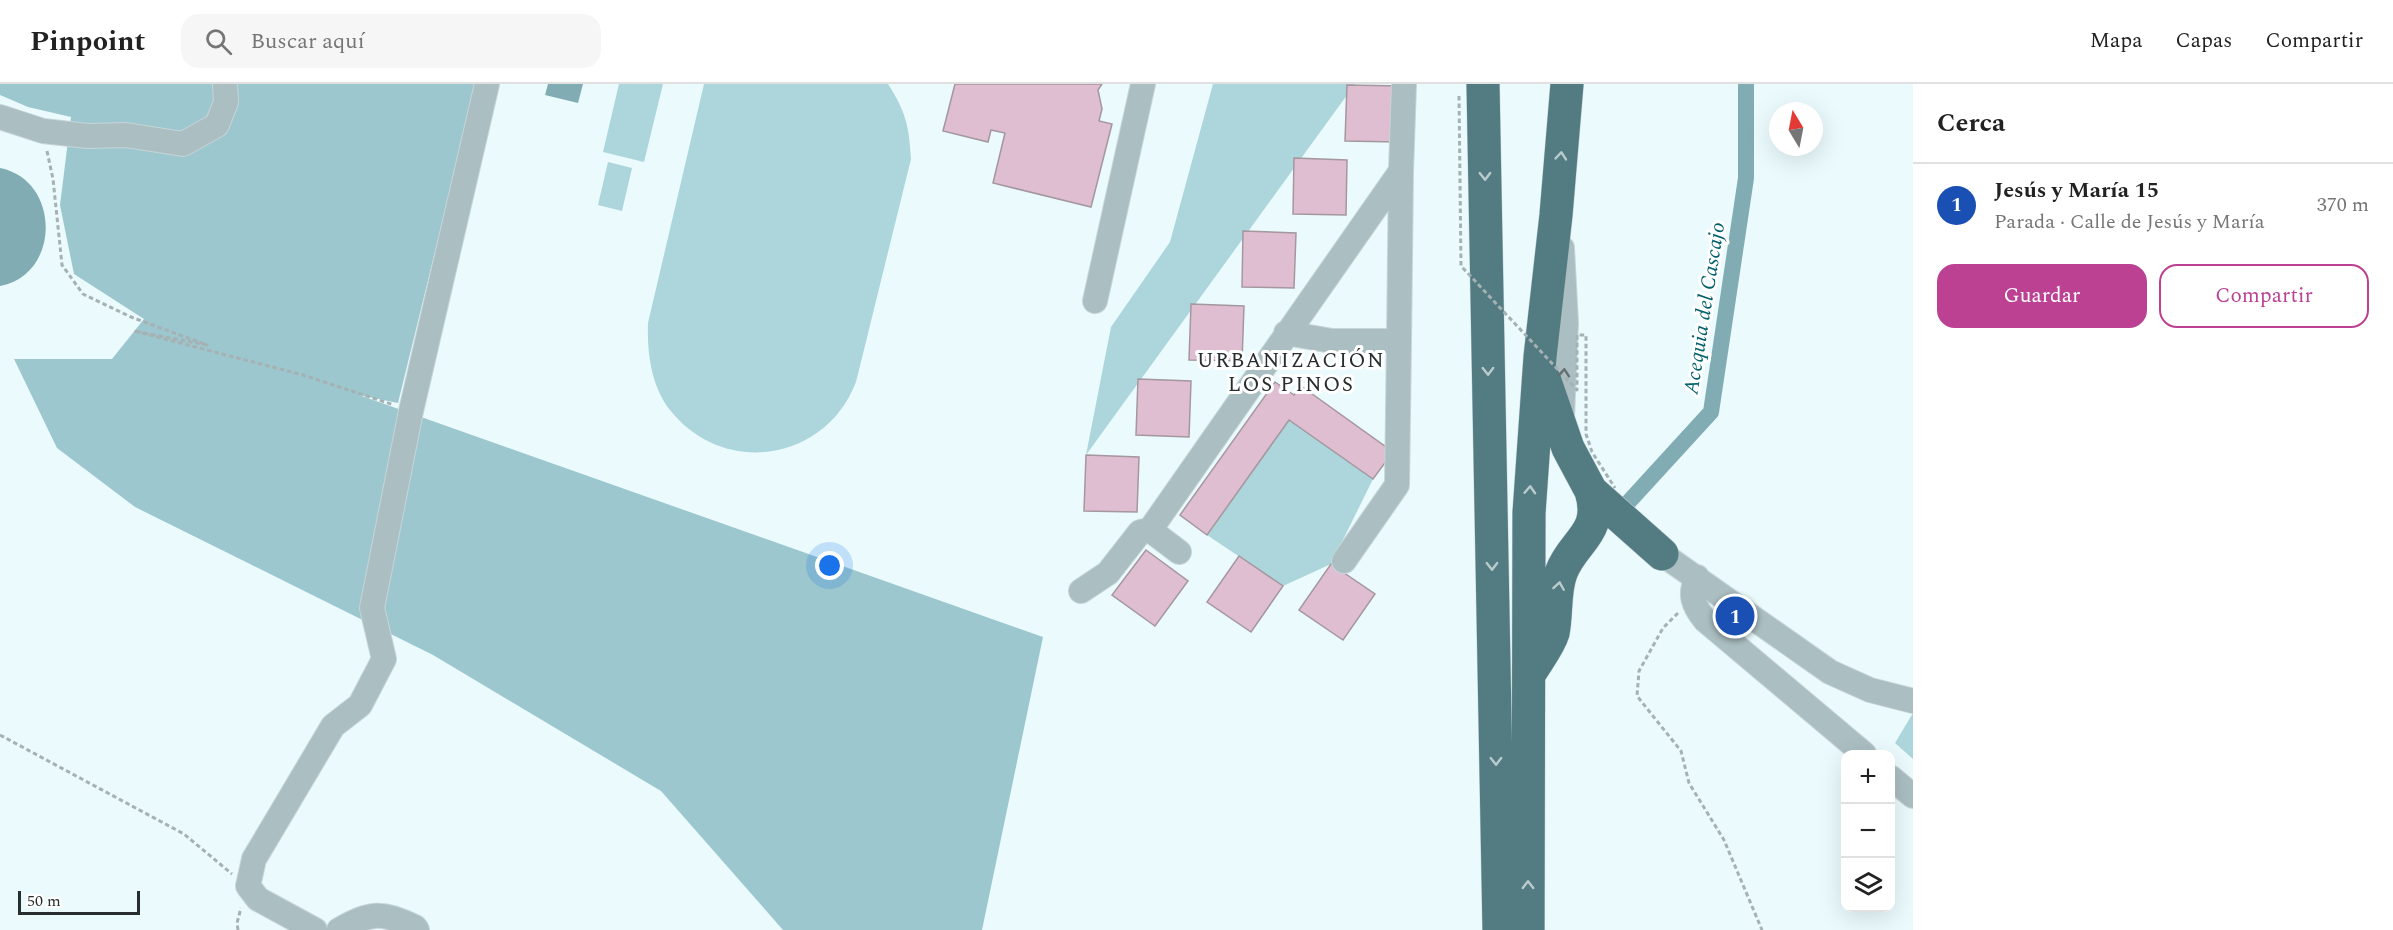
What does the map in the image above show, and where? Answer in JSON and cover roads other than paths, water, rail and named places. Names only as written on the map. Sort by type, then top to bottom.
[{"type":"highway","points":[[1528,930],[1529,513],[1540,357],[1556,214],[1567,84]]},
{"type":"highway","points":[[1475,88],[1484,118],[1499,930]]},
{"type":"highway","points":[[1540,357],[1546,387],[1574,462],[1662,554]]},
{"type":"highway","points":[[1529,676],[1552,635],[1560,576],[1570,556],[1582,543],[1594,518],[1595,506],[1603,490]]},
{"type":"highway","points":[[1582,543],[1596,537],[1621,536],[1635,540],[1662,554]]},
{"type":"highway","points":[[1485,930],[1485,866],[1497,805]]},
{"type":"street","points":[[0,117],[43,131],[88,136],[126,135],[183,144],[217,125],[226,102],[225,84]]},
{"type":"street","points":[[315,930],[258,899],[248,886],[254,859],[333,726],[360,705],[384,659],[372,608],[411,411],[487,84]]},
{"type":"street","points":[[1095,301],[1143,84]]},
{"type":"street","points":[[1344,561],[1397,485],[1404,84]]},
{"type":"street","points":[[1081,591],[1107,573],[1140,532],[1150,530],[1401,171]]},
{"type":"street","points":[[1556,214],[1564,267],[1566,300],[1561,432]]},
{"type":"street","points":[[1286,333],[1332,341],[1399,341]]},
{"type":"street","points":[[1150,530],[1179,552]]},
{"type":"street","points":[[1662,554],[1830,672],[1870,690],[1913,701]]},
{"type":"street","points":[[1697,577],[1693,587],[1693,603],[1705,620],[1859,750]]},
{"type":"street","points":[[1895,781],[1913,796]]},
{"type":"street","points":[[339,930],[363,916],[390,916],[417,930]]},
{"type":"waterway","name":"Acequia del Cascajo","points":[[1625,506],[1711,412],[1746,178],[1746,84]]},
{"type":"place","name":"Jesús y María 15","points":[[1735,616]]},
{"type":"district","name":"URBANIZACIÓN LOS PINOS","points":[[1291,372]]}]
